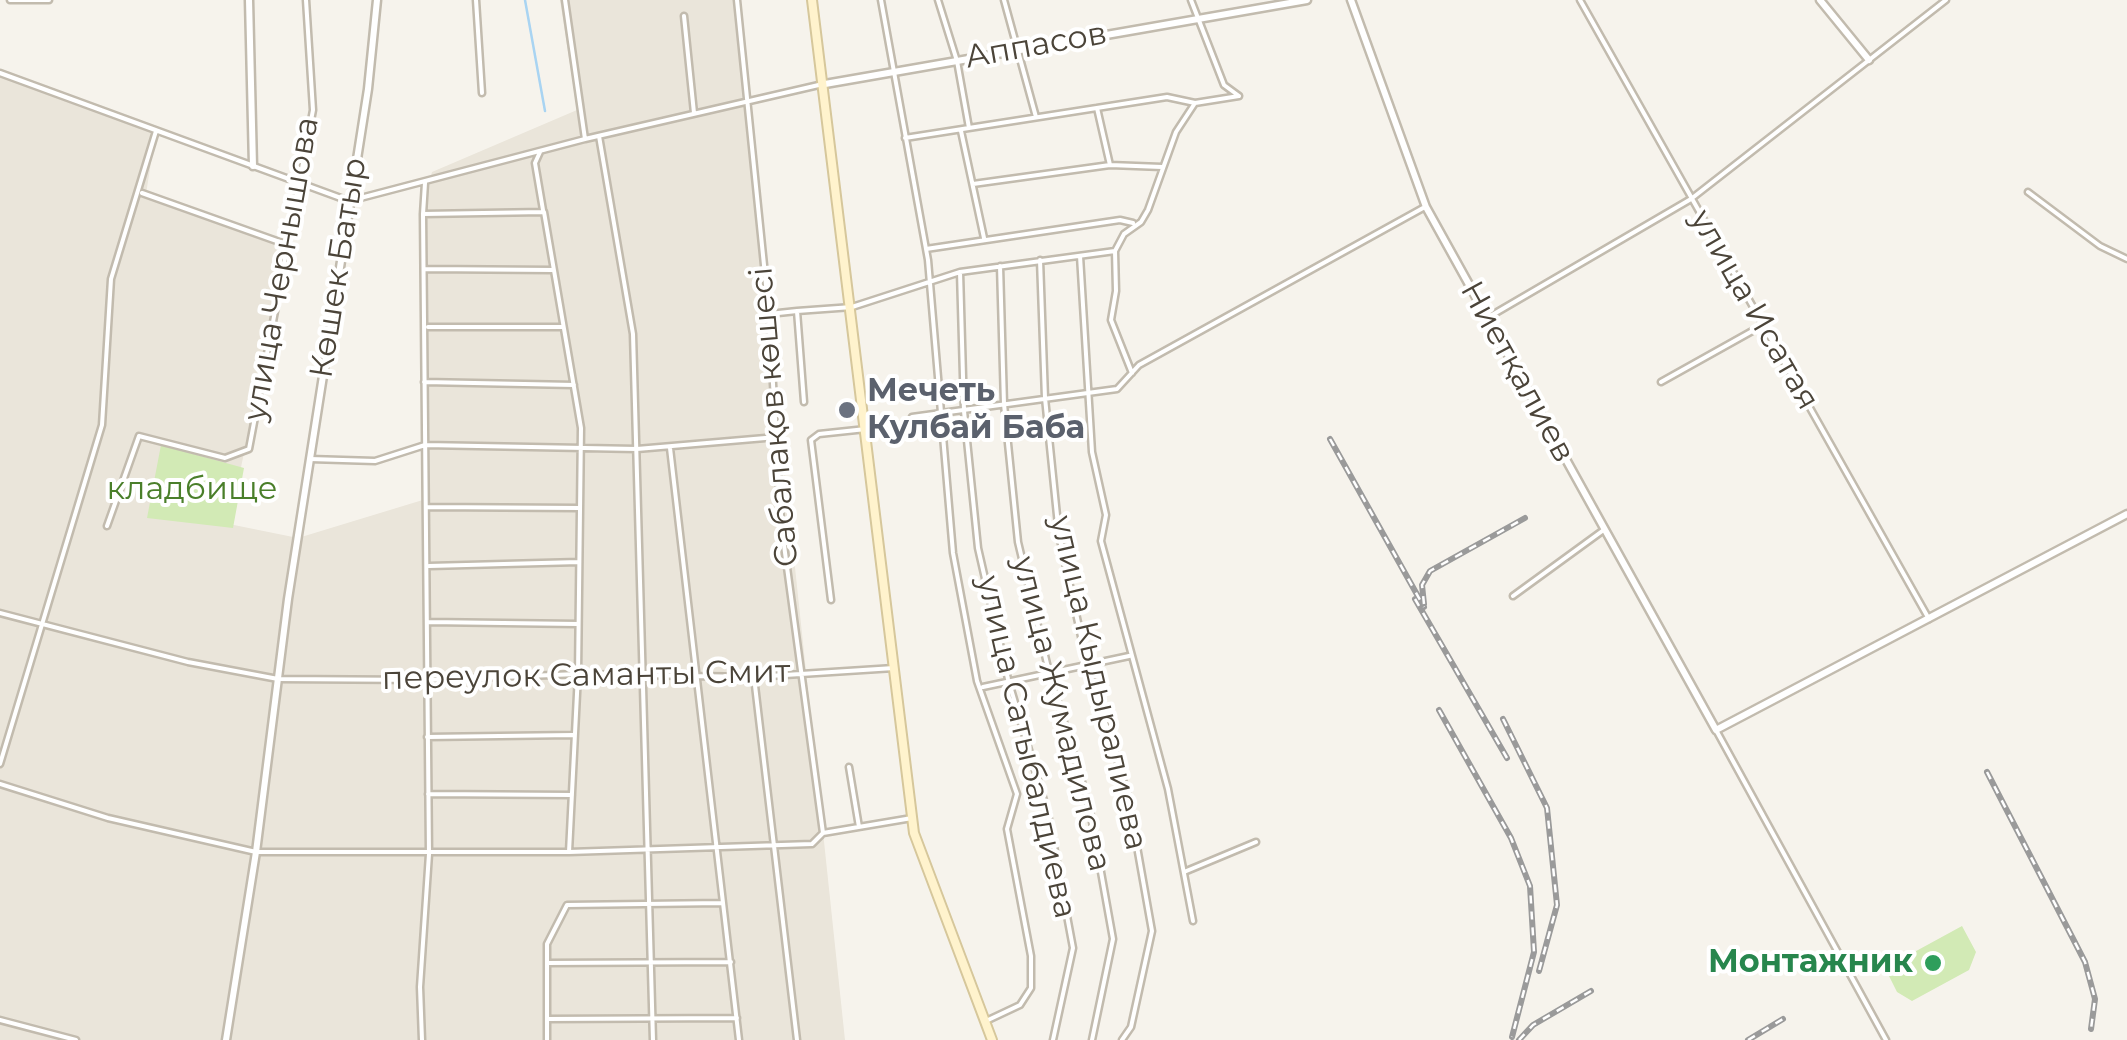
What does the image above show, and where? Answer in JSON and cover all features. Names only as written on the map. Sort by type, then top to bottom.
[{"type":"main road","points":[[812,0],[826,84],[912,818],[919,849],[992,1040]]},
{"type":"street","points":[[10,0],[50,0]]},
{"type":"street","points":[[249,0],[254,166]]},
{"type":"street","name":"улица Чернышова","points":[[107,526],[139,436],[226,458],[249,449],[313,110],[306,0]]},
{"type":"street","name":"Көшек Батыр","points":[[226,1040],[377,0]]},
{"type":"street","points":[[476,0],[482,92]]},
{"type":"street","points":[[565,0],[585,140]]},
{"type":"street","name":"Сабалақов көшесі","points":[[737,0],[769,314],[781,523],[823,833]]},
{"type":"street","points":[[881,0],[926,249],[953,553],[978,681],[1016,794],[1007,829],[1032,978],[1029,994],[1020,1005],[986,1022]]},
{"type":"street","points":[[938,0],[957,61],[969,128]]},
{"type":"street","points":[[1004,0],[1036,117]]},
{"type":"street","points":[[906,138],[1167,97],[1195,103],[1238,96],[1224,85],[1191,0]]},
{"type":"street","points":[[1256,0],[1260,10]]},
{"type":"street","name":"Аппасов","points":[[826,84],[1196,16],[1260,10],[1306,0]]},
{"type":"street","name":"Ниетқалиев","points":[[1351,0],[1426,207],[1716,730]]},
{"type":"street","name":"улица Исатая","points":[[1580,0],[1929,619]]},
{"type":"street","points":[[1820,0],[1869,60]]},
{"type":"street","points":[[1487,318],[1691,199],[1946,0]]},
{"type":"street","points":[[684,16],[694,113]]},
{"type":"street","points":[[0,73],[349,201],[459,169],[826,84]]},
{"type":"street","points":[[1217,98],[1224,85]]},
{"type":"street","points":[[926,249],[1120,220],[1141,222],[1176,132],[1195,103]]},
{"type":"street","points":[[1097,108],[1110,165]]},
{"type":"street","points":[[960,129],[984,238]]},
{"type":"street","points":[[0,764],[102,425],[111,279],[143,193],[156,131]]},
{"type":"street","points":[[600,136],[633,334],[653,1040]]},
{"type":"street","points":[[540,152],[535,163],[582,450],[578,674],[569,852]]},
{"type":"street","points":[[974,184],[1110,165],[1164,167]]},
{"type":"street","points":[[422,1040],[420,987],[429,854],[425,182]]},
{"type":"street","points":[[2028,192],[2100,246],[2127,259]]},
{"type":"street","points":[[143,193],[288,244]]},
{"type":"street","points":[[912,417],[1117,389],[1133,376],[1139,365],[1426,207]]},
{"type":"street","points":[[423,214],[544,212]]},
{"type":"street","points":[[1133,376],[1111,320],[1116,290],[1114,251],[1134,223]]},
{"type":"street","points":[[769,314],[852,307],[960,272],[1114,251]]},
{"type":"street","points":[[1080,256],[1092,452],[1106,515],[1102,542],[1129,656],[1168,789],[1193,921]]},
{"type":"street","name":"улица Кыдыралиева","points":[[1040,260],[1045,398],[1059,536],[1087,664],[1128,796],[1152,931],[1132,1027],[1122,1040]]},
{"type":"street","name":"улица Жумадилова","points":[[1000,266],[1004,404],[1018,542],[1049,672],[1089,805],[1113,939],[1092,1040]]},
{"type":"street","points":[[425,269],[554,270]]},
{"type":"street","name":"улица Сатыбалдиева","points":[[960,272],[964,411],[978,548],[1008,680],[1048,814],[1073,948],[1053,1040]]},
{"type":"street","points":[[797,311],[804,402]]},
{"type":"street","points":[[1661,382],[1762,325]]},
{"type":"street","points":[[426,327],[563,327]]},
{"type":"street","points":[[424,382],[574,385]]},
{"type":"street","points":[[831,600],[811,440],[819,434],[866,430]]},
{"type":"street","points":[[310,459],[374,460],[425,445],[637,450],[778,438]]},
{"type":"street","points":[[670,448],[700,677],[714,846],[740,1040]]},
{"type":"street","points":[[427,507],[580,508]]},
{"type":"street","points":[[1886,1040],[1716,730],[2127,514]]},
{"type":"street","points":[[1513,596],[1605,529]]},
{"type":"street","points":[[427,566],[580,562]]},
{"type":"street","name":"переулок Саманты Смит","points":[[0,613],[188,662],[278,679],[426,680],[578,674],[754,677],[894,668]]},
{"type":"street","points":[[427,622],[578,624]]},
{"type":"street","points":[[983,687],[1129,656]]},
{"type":"street","points":[[754,677],[798,1040]]},
{"type":"street","points":[[428,737],[574,735]]},
{"type":"street","points":[[850,766],[859,827]]},
{"type":"street","points":[[0,784],[108,818],[256,852],[569,852],[812,844],[823,833],[912,818]]},
{"type":"street","points":[[428,794],[572,796]]},
{"type":"street","points":[[1184,872],[1256,842]]},
{"type":"street","points":[[547,1040],[546,963],[553,927],[567,905],[722,903]]},
{"type":"street","points":[[546,963],[730,962]]},
{"type":"street","points":[[546,1019],[737,1018]]},
{"type":"street","points":[[0,1020],[76,1040]]},
{"type":"shaded area","points":[[560,0],[735,0],[845,1040],[0,1040],[0,73],[156,131],[146,194],[288,245],[229,524],[298,538],[426,499],[420,215],[432,172],[577,110]]},
{"type":"green space","name":"кладбище","points":[[161,445],[244,468],[233,528],[147,518]]},
{"type":"green space","name":"Монтажник","points":[[1962,926],[1976,952],[1969,970],[1912,1001],[1897,992],[1885,968]]},
{"type":"waterway","points":[[525,0],[545,111]]},
{"type":"railway","points":[[1330,439],[1424,607]]},
{"type":"railway","points":[[1424,604],[1422,585],[1430,571],[1525,518]]},
{"type":"railway","points":[[1415,599],[1507,758]]},
{"type":"railway","points":[[1439,710],[1511,838],[1530,886],[1534,952],[1512,1037]]},
{"type":"railway","points":[[1503,719],[1547,808],[1557,905],[1539,971]]},
{"type":"railway","points":[[1987,772],[2085,962],[2095,999],[2091,1029]]},
{"type":"railway","points":[[1519,1040],[1533,1025],[1591,991]]},
{"type":"railway","points":[[1748,1040],[1783,1019]]},
{"type":"place","name":"Мечеть Кулбай Баба","points":[[847,410]]},
{"type":"place","name":"Монтажник","points":[[1933,963]]}]
